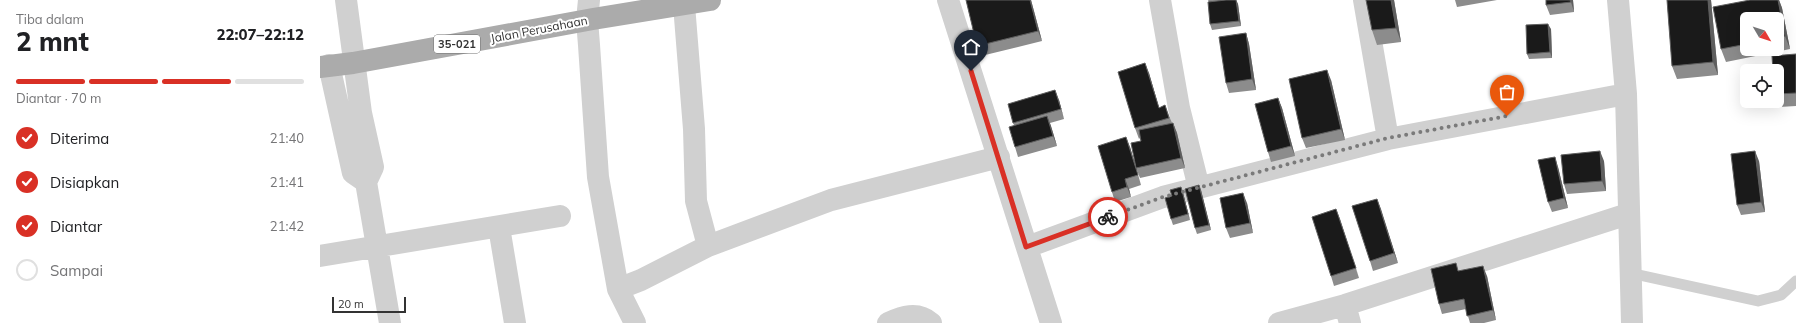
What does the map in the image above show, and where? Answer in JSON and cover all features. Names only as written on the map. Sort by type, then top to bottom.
[{"type":"main road","name":"Jalan Perusahaan","points":[[324,66],[353,63],[593,14],[684,5],[710,0]]},
{"type":"street","points":[[346,0],[353,63],[361,113],[373,167],[366,182],[390,323]]},
{"type":"street","points":[[948,0],[1051,323]]},
{"type":"street","points":[[1160,0],[1179,108],[1200,188]]},
{"type":"street","points":[[1364,0],[1388,138]]},
{"type":"street","points":[[1618,0],[1626,94],[1632,323]]},
{"type":"street","points":[[684,5],[694,129],[696,201],[708,246]]},
{"type":"street","points":[[593,14],[598,178],[628,285],[634,323]]},
{"type":"street","points":[[324,66],[353,173],[366,182]]},
{"type":"street","points":[[1026,247],[1163,197],[1388,138],[1626,94]]},
{"type":"street","points":[[628,285],[708,246],[831,200],[999,156]]},
{"type":"street","points":[[1279,323],[1348,314],[1628,214]]},
{"type":"street","points":[[320,256],[560,216]]},
{"type":"street","points":[[499,227],[515,323]]},
{"type":"street","points":[[888,323],[905,316],[918,316],[931,323]]},
{"type":"lane","points":[[1630,273],[1758,301],[1781,295],[1796,281]]},
{"type":"building","points":[[966,0],[1030,0],[1038,31],[977,46]]},
{"type":"building","points":[[1236,0],[1239,21],[1210,24],[1208,2]]},
{"type":"building","points":[[1366,0],[1391,0],[1396,28],[1372,30]]},
{"type":"building","points":[[1546,0],[1570,0],[1571,2],[1546,5]]},
{"type":"building","points":[[1667,0],[1708,0],[1713,62],[1672,66]]},
{"type":"building","points":[[1750,0],[1778,0],[1780,12],[1740,12],[1740,45],[1721,49],[1713,7]]},
{"type":"building","points":[[1548,24],[1550,52],[1527,54],[1526,25]]},
{"type":"building","points":[[1246,33],[1252,79],[1226,83],[1219,37]]},
{"type":"building","points":[[1796,54],[1796,93],[1784,94],[1784,64],[1773,64],[1772,56]]},
{"type":"building","points":[[1145,63],[1159,108],[1165,105],[1169,118],[1135,128],[1118,72]]},
{"type":"building","points":[[1327,70],[1341,129],[1302,138],[1289,79]]},
{"type":"building","points":[[1055,90],[1061,109],[1013,123],[1008,104]]},
{"type":"building","points":[[1278,98],[1291,146],[1268,152],[1255,104]]},
{"type":"building","points":[[1047,116],[1053,136],[1015,147],[1009,127]]},
{"type":"building","points":[[1173,123],[1181,158],[1136,168],[1131,143],[1141,141],[1139,130]]},
{"type":"building","points":[[1126,137],[1138,175],[1125,179],[1127,187],[1112,192],[1098,146]]},
{"type":"building","points":[[1600,151],[1602,181],[1564,184],[1561,155]]},
{"type":"building","points":[[1755,151],[1761,202],[1737,205],[1731,154]]},
{"type":"building","points":[[1555,157],[1564,198],[1548,202],[1538,160]]},
{"type":"building","points":[[1199,185],[1209,225],[1195,228],[1185,189]]},
{"type":"building","points":[[1181,187],[1188,214],[1171,219],[1165,198],[1172,196],[1170,190]]},
{"type":"building","points":[[1243,193],[1250,223],[1226,228],[1220,198]]},
{"type":"building","points":[[1377,199],[1394,253],[1370,261],[1352,206]]},
{"type":"building","points":[[1336,209],[1356,268],[1331,276],[1312,217]]},
{"type":"building","points":[[1456,263],[1458,271],[1483,266],[1493,310],[1467,316],[1464,299],[1439,304],[1431,269]]},
{"type":"way so far","points":[[1108,217],[1163,197],[1388,138],[1507,116]]},
{"type":"route","points":[[971,71],[999,156],[1026,247],[1108,217]]}]
